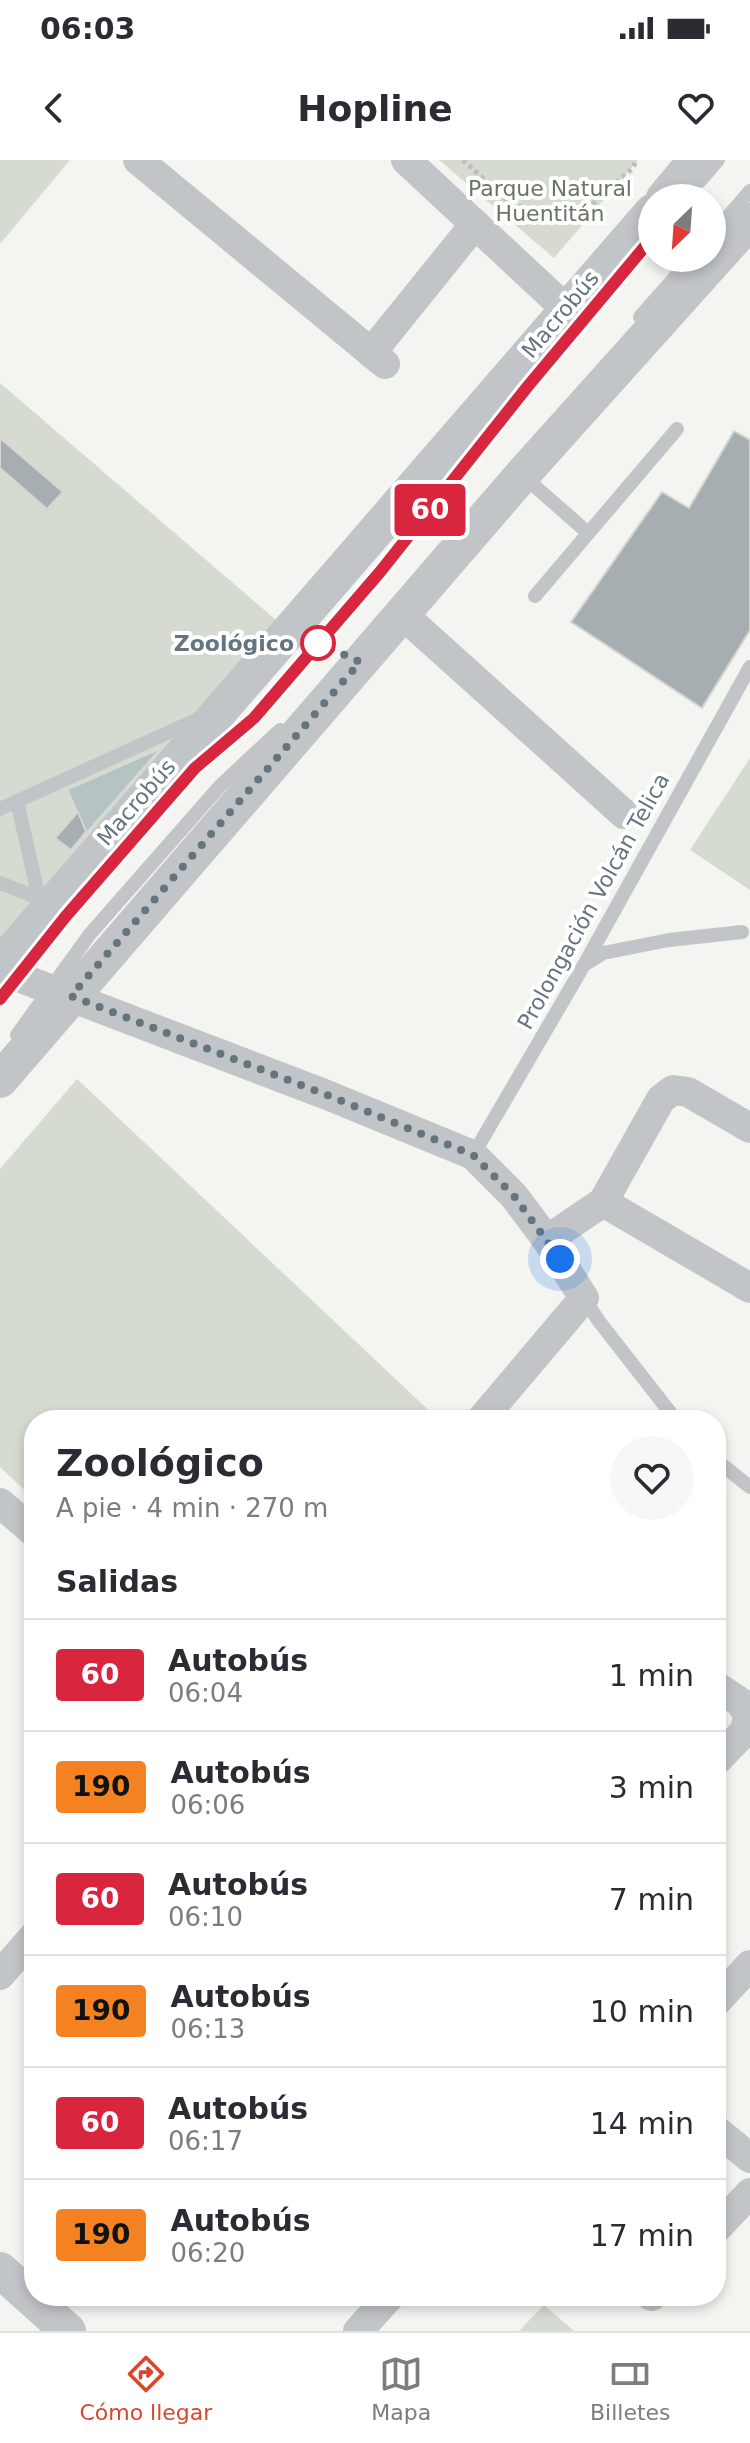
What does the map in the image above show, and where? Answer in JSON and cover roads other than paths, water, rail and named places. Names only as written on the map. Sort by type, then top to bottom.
[{"type":"street","points":[[406,160],[567,310]]},
{"type":"street","points":[[676,184],[696,160]]},
{"type":"street","points":[[158,166],[378,359],[475,224]]},
{"type":"street","points":[[0,1080],[61,993],[750,221]]},
{"type":"street","points":[[489,1410],[584,1298],[514,1196],[473,1155],[327,1095],[61,993],[4,978],[46,901],[224,707],[638,228]]},
{"type":"street","points":[[402,614],[624,814]]},
{"type":"street","points":[[547,1240],[603,1202],[661,1099],[673,1090],[688,1092],[750,1128]]},
{"type":"street","points":[[603,1202],[750,1288]]},
{"type":"street","points":[[0,1503],[24,1523]]},
{"type":"street","points":[[726,1693],[740,1702],[749,1716],[744,1732],[726,1751]]},
{"type":"street","points":[[0,1975],[24,1947]]},
{"type":"street","points":[[726,1991],[750,1965]]},
{"type":"street","points":[[726,2138],[750,2158]]},
{"type":"street","points":[[726,2218],[750,2193]]},
{"type":"street","points":[[0,2270],[24,2292]]},
{"type":"street","points":[[40,2306],[68,2331]]},
{"type":"street","points":[[358,2331],[381,2306]]},
{"type":"lane","points":[[698,184],[718,160]]},
{"type":"lane","points":[[726,219],[750,191]]},
{"type":"lane","name":"Macrobús","points":[[4,978],[195,768],[254,718],[380,572],[528,386],[638,256]]},
{"type":"lane","points":[[630,329],[680,272]]},
{"type":"lane","points":[[347,654],[570,399]]},
{"type":"lane","points":[[535,596],[677,429]]},
{"type":"lane","points":[[522,475],[587,532]]},
{"type":"lane","name":"Prolongación Volcán Telica","points":[[473,1155],[584,965],[750,667]]},
{"type":"lane","points":[[0,809],[224,707]]},
{"type":"lane","points":[[0,1058],[61,993],[90,934],[220,786],[295,713]]},
{"type":"lane","points":[[17,801],[46,901]]},
{"type":"lane","points":[[0,883],[46,901]]},
{"type":"lane","points":[[584,965],[603,953],[669,940],[742,932]]},
{"type":"lane","points":[[584,1298],[668,1410]]},
{"type":"lane","points":[[726,1468],[750,1487]]},
{"type":"place","name":"Zoológico","points":[[318,643]]},
{"type":"park label","name":"Parque Natural Huentitán","points":[[550,200]]}]
